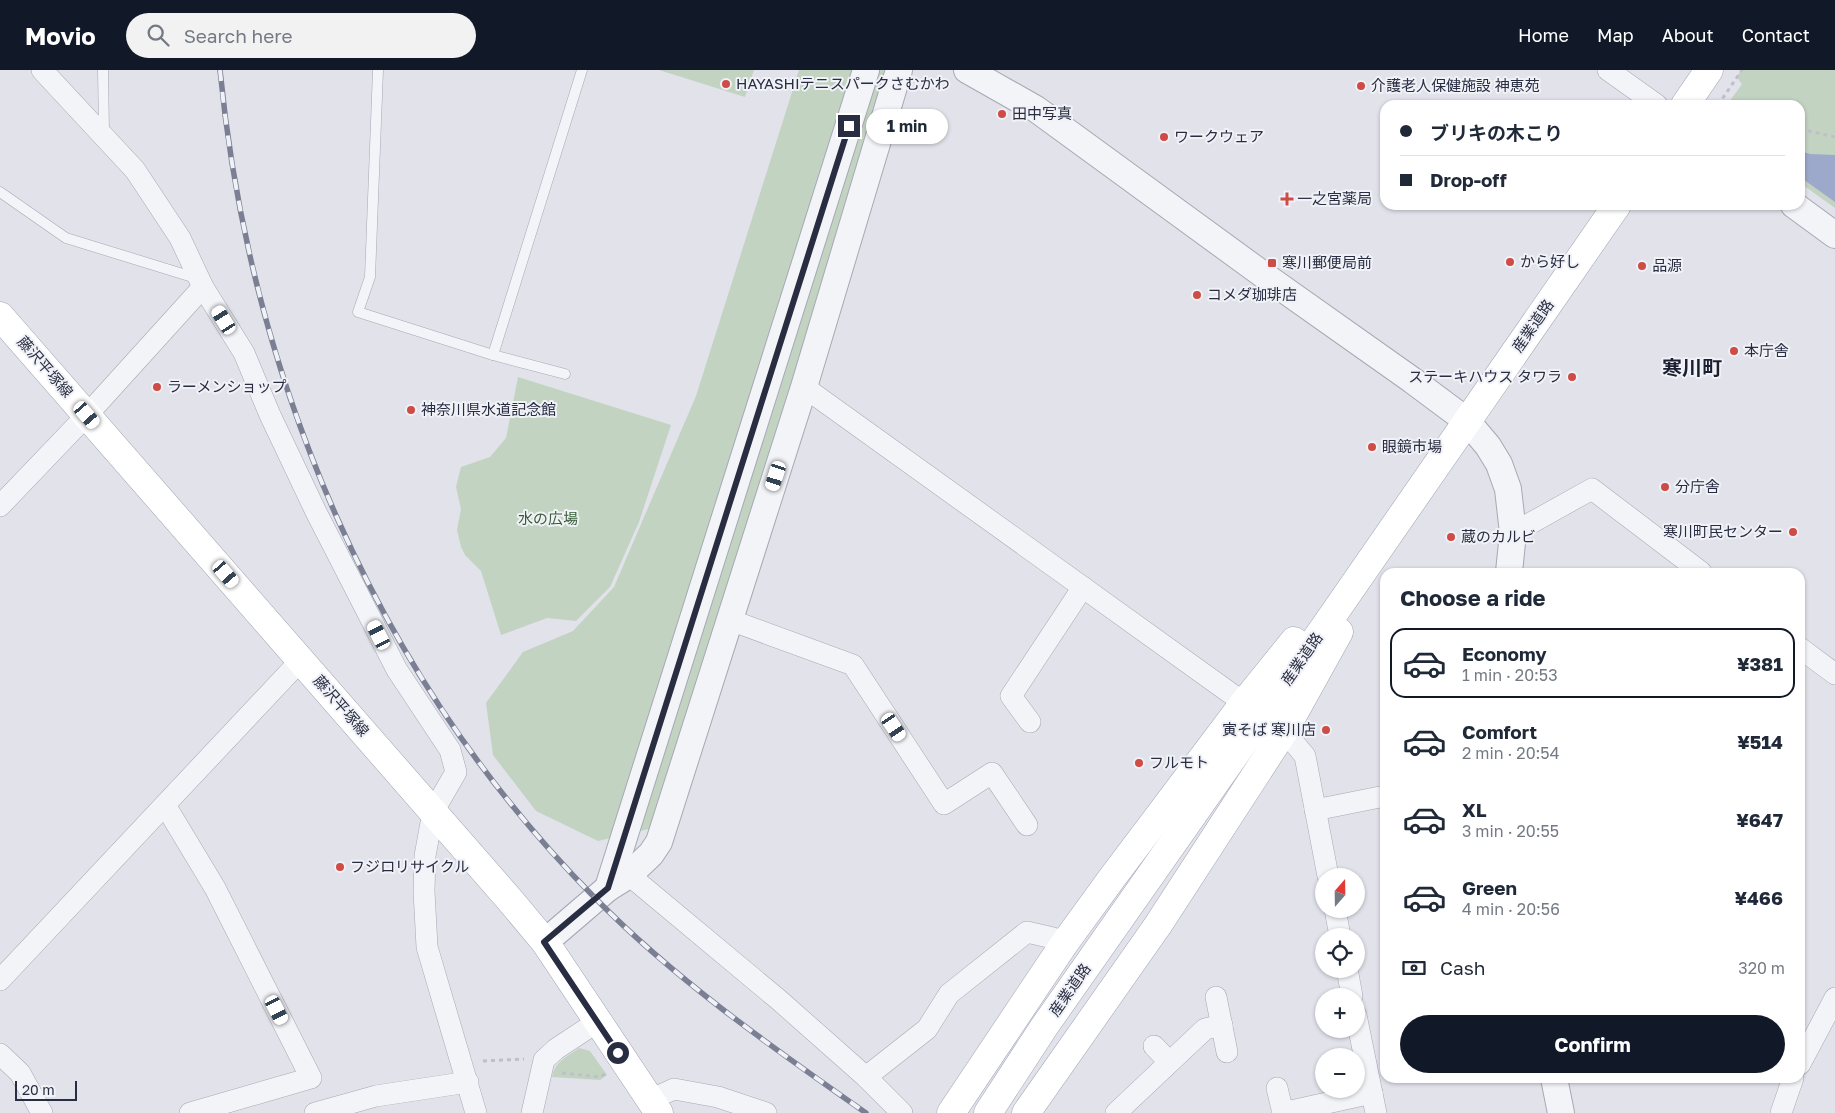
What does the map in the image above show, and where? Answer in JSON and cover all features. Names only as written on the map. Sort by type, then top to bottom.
[{"type":"main road","points":[[1688,100],[1709,70]]},
{"type":"main road","name":"産業道路","points":[[988,1113],[1044,1028],[1614,210]]},
{"type":"main road","name":"藤沢平塚線","points":[[0,316],[434,812],[544,942],[655,1106]]},
{"type":"main road","points":[[1026,1113],[1158,925],[1284,731],[1332,647],[1376,553]]},
{"type":"main road","points":[[951,1113],[1064,944],[1244,703],[1297,637],[1328,622]]},
{"type":"street","points":[[42,70],[135,170],[180,238],[202,283],[244,353],[270,415],[316,512],[397,670],[450,750],[456,772],[434,812],[425,856],[424,891],[427,947],[476,1113]]},
{"type":"street","points":[[619,881],[622,844],[866,70]]},
{"type":"street","points":[[544,942],[651,854],[658,842],[804,387],[899,70]]},
{"type":"street","points":[[967,70],[1036,109],[1467,421],[1488,446],[1499,464],[1508,489],[1513,533],[1509,568]]},
{"type":"street","points":[[1608,70],[1650,100]]},
{"type":"street","points":[[1801,210],[1835,235]]},
{"type":"street","points":[[0,506],[87,415],[202,283]]},
{"type":"street","points":[[804,387],[1244,703]]},
{"type":"street","points":[[1513,533],[1592,489],[1696,568]]},
{"type":"street","points":[[1030,722],[1011,696],[1083,587]]},
{"type":"street","points":[[730,620],[853,666],[944,804],[992,773],[1027,825]]},
{"type":"street","points":[[1805,652],[1835,674]]},
{"type":"street","points":[[0,980],[301,660]]},
{"type":"street","points":[[1284,731],[1304,756],[1326,868]]},
{"type":"street","points":[[1314,810],[1380,797]]},
{"type":"street","points":[[165,805],[215,888],[311,1078],[190,1113]]},
{"type":"street","points":[[622,844],[626,851],[632,855],[651,854]]},
{"type":"street","points":[[619,881],[779,1000],[866,1076],[902,1113]]},
{"type":"street","points":[[866,1076],[927,1030],[949,994],[1027,932],[1053,938],[1064,944]]},
{"type":"street","points":[[1216,996],[1227,1052]]},
{"type":"street","points":[[1805,1055],[1835,998]]},
{"type":"street","points":[[532,1113],[542,1065],[556,1049],[597,1022]]},
{"type":"street","points":[[1123,1111],[1169,1062],[1205,1028],[1222,1025]]},
{"type":"street","points":[[1277,1088],[1282,1113],[1374,1103],[1361,1038]]},
{"type":"street","points":[[1154,1046],[1169,1062]]},
{"type":"street","points":[[0,1054],[20,1073],[42,1113]]},
{"type":"street","points":[[315,1113],[376,1096],[468,1082]]},
{"type":"street","points":[[1555,1083],[1561,1113]]},
{"type":"street","points":[[1781,1113],[1791,1083]]},
{"type":"street","points":[[655,1106],[674,1089],[718,1097],[766,1113]]},
{"type":"lane","points":[[103,70],[104,136]]},
{"type":"lane","points":[[378,70],[370,277],[358,312],[492,355],[565,374]]},
{"type":"lane","points":[[492,355],[582,70]]},
{"type":"lane","points":[[0,192],[66,238],[202,283]]},
{"type":"path","points":[[1721,100],[1742,70]]},
{"type":"path","points":[[1805,130],[1835,137]]},
{"type":"path","points":[[477,1061],[504,1059],[600,1077],[609,1072]]},
{"type":"green space","name":"HAYASHIテニスパークさむかわ","points":[[659,70],[754,70],[745,97]]},
{"type":"green space","points":[[799,70],[896,70],[657,827],[598,841],[536,811],[493,755],[486,703],[523,652],[573,631],[614,587],[696,396]]},
{"type":"green space","points":[[1741,70],[1835,70],[1835,208],[1805,187],[1805,100],[1731,100],[1742,84],[1738,77]]},
{"type":"green space","name":"水の広場","points":[[518,377],[671,425],[639,522],[610,587],[576,621],[547,618],[501,635],[481,571],[465,555],[461,547],[457,530],[461,509],[456,487],[461,467],[490,457],[506,438]]},
{"type":"green space","points":[[579,1048],[590,1051],[607,1075],[600,1080],[552,1077],[559,1063]]},
{"type":"water","points":[[1805,152],[1835,155],[1835,202],[1805,181]]},
{"type":"railway","points":[[220,70],[236,185],[260,298],[294,409],[337,517],[388,621],[449,720],[518,813],[596,899],[627,929],[659,958],[726,1012],[866,1113]]},
{"type":"place","name":"HAYASHIテニスパークさむかわ","points":[[726,84]]},
{"type":"place","name":"介護老人保健施設 神恵苑","points":[[1361,86]]},
{"type":"place","name":"田中写真","points":[[1002,114]]},
{"type":"place","name":"ワークウェア","points":[[1164,137]]},
{"type":"place","name":"一之宮薬局","points":[[1287,199]]},
{"type":"place","name":"から好し","points":[[1510,262]]},
{"type":"place","name":"寒川郵便局前","points":[[1272,263]]},
{"type":"place","name":"品源","points":[[1642,266]]},
{"type":"place","name":"コメダ珈琲店","points":[[1197,295]]},
{"type":"place","name":"本庁舎","points":[[1734,351]]},
{"type":"place","name":"ステーキハウス タワラ","points":[[1572,377]]},
{"type":"place","name":"ラーメンショップ","points":[[157,387]]},
{"type":"place","name":"神奈川県水道記念館","points":[[411,410]]},
{"type":"place","name":"眼鏡市場","points":[[1372,447]]},
{"type":"place","name":"分庁舎","points":[[1665,487]]},
{"type":"place","name":"寒川町民センター","points":[[1793,532]]},
{"type":"place","name":"蔵のカルビ","points":[[1451,537]]},
{"type":"place","name":"寅そば 寒川店","points":[[1326,730]]},
{"type":"place","name":"フルモト","points":[[1139,763]]},
{"type":"place","name":"フジロリサイクル","points":[[340,867]]},
{"type":"district","name":"寒川町","points":[[1692,368]]},
{"type":"route","points":[[618,1053],[544,942],[608,888],[849,126]]}]
